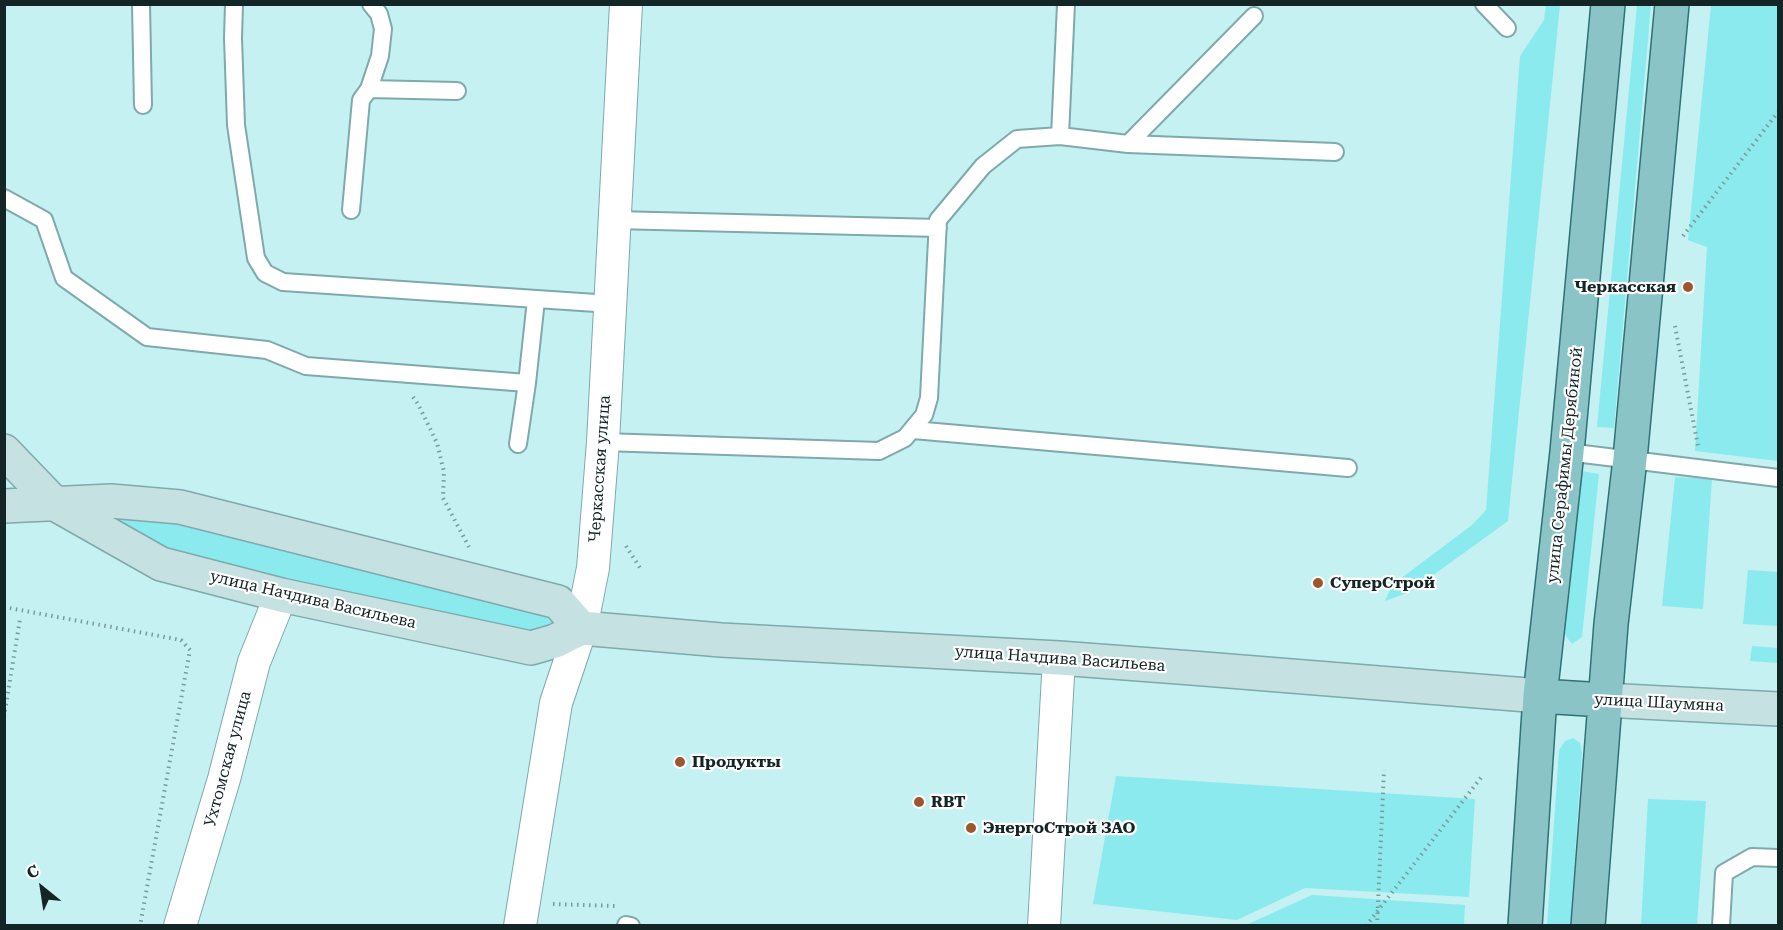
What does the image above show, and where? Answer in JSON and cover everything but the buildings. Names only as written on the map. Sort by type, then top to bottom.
[{"type":"main road","name":"улица Серафимы Дерябиной","points":[[1525,926],[1540,696],[1567,452],[1608,4]]},
{"type":"main road","points":[[1588,926],[1604,700],[1630,459],[1672,4]]},
{"type":"main road","name":"улица Шаумяна","points":[[1540,696],[1604,700]]},
{"type":"street","name":"Черкасская улица","points":[[520,926],[556,703],[581,628],[593,568],[603,442],[626,4]]},
{"type":"street","name":"улица Начдива Васильева","points":[[4,451],[55,504],[161,564],[281,595],[531,648],[555,641],[581,628],[721,640],[1059,658],[1540,696]]},
{"type":"street","points":[[4,506],[111,501],[180,507],[558,602],[581,628]]},
{"type":"street","name":"Ухтомская улица","points":[[180,926],[224,778],[254,662],[281,595]]},
{"type":"street","points":[[1044,926],[1059,658]]},
{"type":"street","name":"улица Шаумяна","points":[[1604,700],[1779,709]]},
{"type":"lane","points":[[141,4],[143,105]]},
{"type":"lane","points":[[234,4],[236,125],[256,258],[265,273],[283,282],[610,304]]},
{"type":"lane","points":[[351,210],[361,99],[369,88],[380,56],[383,29],[380,14],[371,4]]},
{"type":"lane","points":[[1060,136],[1066,4]]},
{"type":"lane","points":[[1484,4],[1507,28]]},
{"type":"lane","points":[[1128,144],[1254,16]]},
{"type":"lane","points":[[369,88],[457,91]]},
{"type":"lane","points":[[603,442],[879,451],[905,438],[924,415],[929,398],[938,220],[983,166],[1017,139],[1060,136],[1128,144],[1335,152]]},
{"type":"lane","points":[[4,198],[44,220],[64,278],[147,337],[267,350],[306,366],[527,383]]},
{"type":"lane","points":[[615,220],[938,228]]},
{"type":"lane","points":[[518,444],[536,300]]},
{"type":"lane","points":[[913,430],[1348,468]]},
{"type":"lane","points":[[1567,452],[1779,478]]},
{"type":"lane","points":[[1721,926],[1724,873],[1752,857],[1779,858]]},
{"type":"lane","points":[[626,925],[631,926]]},
{"type":"path","points":[[1680,240],[1779,112]]},
{"type":"path","points":[[1673,318],[1700,456],[1734,474]]},
{"type":"path","points":[[391,373],[418,404],[437,443],[444,472],[443,498],[470,548]]},
{"type":"path","points":[[4,607],[181,640],[189,650],[140,926]]},
{"type":"path","points":[[4,717],[20,619]]},
{"type":"path","points":[[1377,926],[1384,770]]},
{"type":"path","points":[[1366,926],[1483,775]]},
{"type":"path","points":[[552,904],[617,906]]},
{"type":"shaded area","points":[[1546,4],[1560,5],[1508,521],[1410,592],[1385,601],[1392,585],[1472,525],[1486,510],[1520,56],[1544,20]]},
{"type":"shaded area","points":[[1637,5],[1651,5],[1614,428],[1597,427]]},
{"type":"shaded area","points":[[1711,5],[1778,5],[1778,461],[1695,451],[1707,247],[1688,240]]},
{"type":"shaded area","points":[[1582,471],[1599,474],[1582,637],[1572,644],[1565,635]]},
{"type":"shaded area","points":[[1675,477],[1712,479],[1703,609],[1662,606]]},
{"type":"shaded area","points":[[104,509],[169,522],[555,613],[559,624],[545,636],[209,566],[140,537]]},
{"type":"shaded area","points":[[1748,570],[1778,572],[1778,626],[1743,624]]},
{"type":"shaded area","points":[[1752,646],[1778,648],[1778,663],[1750,661]]},
{"type":"shaded area","points":[[1573,738],[1580,743],[1582,753],[1570,925],[1547,925],[1559,750],[1565,741]]},
{"type":"shaded area","points":[[1116,776],[1475,799],[1469,897],[1305,888],[1237,920],[1093,904]]},
{"type":"shaded area","points":[[1648,799],[1706,801],[1697,925],[1641,925]]},
{"type":"shaded area","points":[[1312,895],[1465,905],[1464,925],[1246,925]]},
{"type":"place","name":"Черкасская","points":[[1688,287]]},
{"type":"place","name":"СуперСтрой","points":[[1318,583]]},
{"type":"place","name":"Продукты","points":[[680,762]]},
{"type":"place","name":"RBT","points":[[919,802]]},
{"type":"place","name":"ЭнергоСтрой ЗАО","points":[[971,828]]}]
